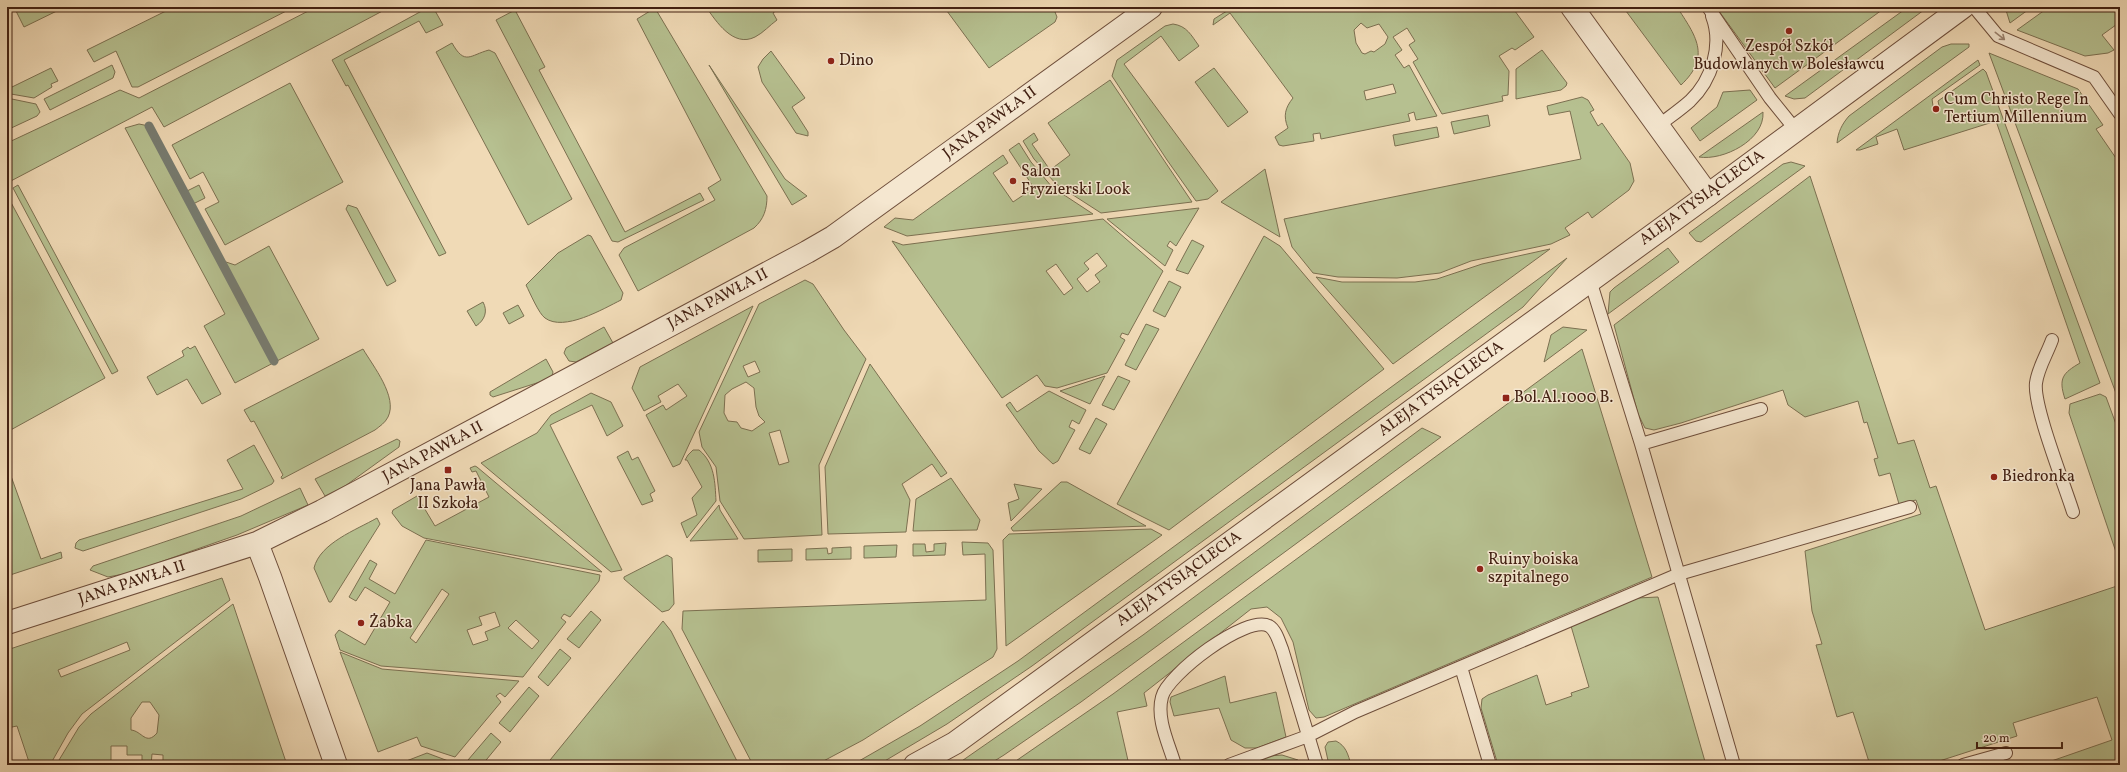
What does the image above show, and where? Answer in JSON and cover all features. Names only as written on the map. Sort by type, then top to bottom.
[{"type":"street","name":"JANA PAWŁA II","points":[[7,624],[256,543],[329,507],[833,237],[1151,7]]},
{"type":"street","points":[[1572,7],[1708,195]]},
{"type":"street","name":"ALEJA TYSIĄCLECIA","points":[[915,765],[955,743],[1708,195],[1795,129],[1963,7]]},
{"type":"street","points":[[256,543],[270,577],[336,765]]},
{"type":"lane","points":[[1658,126],[1690,101],[1705,80],[1714,63],[1716,42],[1714,24],[1708,7]]},
{"type":"lane","points":[[1708,7],[1770,98],[1795,129]]},
{"type":"lane","points":[[1974,7],[1998,36],[2094,78],[2120,114]]},
{"type":"lane","points":[[1590,280],[1641,444],[1734,765]]},
{"type":"lane","points":[[2052,340],[2040,367],[2036,385],[2041,414],[2073,512]]},
{"type":"lane","points":[[1641,444],[1761,409]]},
{"type":"lane","points":[[1230,765],[1308,736],[1355,712],[1679,574],[1910,507]]},
{"type":"lane","points":[[1175,765],[1160,715],[1162,696],[1170,682],[1209,648],[1242,629],[1257,625],[1268,626],[1275,632],[1282,649],[1317,765]]},
{"type":"lane","points":[[1462,667],[1490,765]]},
{"type":"lane","points":[[1963,765],[2006,753]]},
{"type":"green space","points":[[24,7],[65,7],[24,27],[16,11]]},
{"type":"green space","points":[[174,7],[294,7],[138,87],[132,87],[116,51],[94,62],[87,50]]},
{"type":"green space","points":[[316,7],[390,7],[164,127],[152,107],[7,183],[7,143],[120,90],[139,98]]},
{"type":"green space","points":[[429,7],[433,7],[443,25],[426,33],[419,21],[344,60],[446,253],[439,256],[348,85],[346,86],[332,60]]},
{"type":"green space","points":[[706,7],[781,7],[773,13],[777,20],[764,31],[755,37],[739,39],[732,36],[720,26]]},
{"type":"green space","points":[[944,7],[1043,7],[1045,10],[1049,7],[1053,7],[1057,17],[1055,22],[989,68]]},
{"type":"green space","points":[[1229,7],[1512,7],[1534,37],[1515,50],[1512,48],[1499,56],[1509,71],[1508,95],[1502,96],[1503,101],[1442,114],[1413,62],[1418,59],[1409,45],[1415,41],[1407,28],[1393,37],[1402,50],[1395,55],[1404,68],[1409,65],[1437,116],[1416,120],[1414,112],[1408,114],[1410,121],[1321,139],[1320,133],[1313,134],[1314,141],[1283,146],[1279,145],[1275,137],[1288,128],[1285,116],[1288,105],[1293,98],[1230,13],[1213,25],[1214,19],[1230,9]],"holes":[[[1361,23],[1367,28],[1379,24],[1388,37],[1385,44],[1374,52],[1371,51],[1365,54],[1362,53],[1356,43],[1354,30]],[[1393,84],[1396,93],[1366,100],[1364,91]]]},
{"type":"green space","points":[[1623,7],[1677,7],[1694,36],[1698,55],[1696,65],[1681,85]]},
{"type":"green space","name":"Zespół Szkół Budowlanych w Bolesławcu","points":[[1716,7],[1886,7],[1775,88]]},
{"type":"green space","points":[[1908,7],[1928,7],[1805,98],[1794,99],[1785,96]]},
{"type":"green space","points":[[2005,7],[2032,7],[2010,23]]},
{"type":"green space","points":[[2049,7],[2120,7],[2120,22],[2102,35],[2114,50],[2108,53],[2085,56],[2017,30]]},
{"type":"green space","points":[[655,8],[767,196],[767,201],[763,217],[754,228],[638,291],[619,255],[624,248],[715,200],[708,188],[721,180],[637,19]]},
{"type":"green space","points":[[515,10],[545,67],[539,70],[625,232],[700,193],[704,200],[618,242],[612,241],[496,20]]},
{"type":"green space","points":[[1173,24],[1185,29],[1199,46],[1179,61],[1161,36],[1124,64],[1218,191],[1208,199],[1196,201],[1167,160],[1112,76],[1117,60],[1165,26]]},
{"type":"green space","points":[[452,43],[464,57],[489,50],[495,53],[572,199],[528,225],[436,52]]},
{"type":"green space","points":[[1951,44],[1969,44],[1969,47],[1837,143],[1841,128],[1849,116],[1942,47]]},
{"type":"green space","points":[[1542,50],[1567,83],[1566,86],[1561,90],[1516,99],[1516,69]]},
{"type":"green space","points":[[771,51],[805,98],[792,107],[808,132],[808,136],[796,133],[762,82],[758,67]]},
{"type":"green space","points":[[1989,53],[2078,89],[2103,125],[2096,129],[2120,164],[2120,404]]},
{"type":"green space","points":[[1978,60],[1980,65],[1932,99],[1934,113],[1940,110],[1938,101],[1983,69],[1986,72],[2100,383],[2065,399],[2062,381],[2066,373],[2080,363],[1996,121],[1904,150],[1897,129],[1876,137],[1878,144],[1856,150]]},
{"type":"green space","points":[[112,65],[115,72],[113,78],[50,110],[44,99]]},
{"type":"green space","points":[[709,65],[785,179],[807,196],[792,205]]},
{"type":"green space","points":[[51,68],[58,81],[51,84],[52,87],[34,98],[11,94],[7,87],[7,78],[12,87]]},
{"type":"green space","points":[[1214,68],[1248,112],[1228,127],[1195,82]]},
{"type":"green space","points":[[1110,80],[1192,202],[1101,213],[1056,184],[1034,159],[1023,141],[1034,133],[1038,140],[1032,144],[1050,170],[1070,155],[1048,123]]},
{"type":"green space","points":[[290,83],[343,182],[225,245],[205,209],[219,202],[203,172],[190,179],[172,145]]},
{"type":"green space","points":[[1750,90],[1757,100],[1700,141],[1691,128],[1717,107],[1723,92]]},
{"type":"green space","points":[[1582,97],[1588,100],[1594,110],[1590,112],[1598,126],[1602,123],[1630,163],[1634,181],[1629,190],[1592,218],[1588,212],[1565,228],[1570,235],[1551,244],[1471,261],[1440,273],[1397,278],[1338,277],[1313,273],[1292,247],[1284,219],[1581,159],[1570,111],[1549,115],[1547,106]]},
{"type":"green space","points":[[7,98],[36,104],[40,112],[37,116],[7,130]]},
{"type":"green space","points":[[1763,112],[1762,122],[1750,140],[1730,152],[1719,156],[1699,157]]},
{"type":"green space","points":[[1488,115],[1490,126],[1454,134],[1451,122]]},
{"type":"green space","points":[[139,124],[149,126],[185,192],[199,185],[205,198],[191,205],[220,260],[235,265],[269,246],[319,339],[235,383],[204,326],[225,314],[125,128]]},
{"type":"green space","points":[[1437,127],[1439,137],[1395,146],[1393,135]]},
{"type":"green space","points":[[1019,143],[1031,162],[1052,187],[1093,214],[907,236],[884,227],[895,218],[913,220],[1003,155],[1008,163],[993,173],[1013,202],[1034,188],[1009,150]]},
{"type":"green space","points":[[1791,162],[1805,166],[1701,242],[1696,241],[1689,233],[1783,164]]},
{"type":"green space","points":[[1265,169],[1280,237],[1221,202]]},
{"type":"green space","points":[[1810,176],[1898,444],[1914,440],[1930,488],[1936,486],[1985,630],[2120,585],[2120,765],[2040,765],[2112,740],[2097,697],[2013,723],[2017,736],[1927,765],[1870,765],[1853,712],[1837,717],[1816,645],[1822,644],[1812,611],[1805,551],[1921,514],[1916,500],[1899,504],[1890,473],[1879,476],[1874,459],[1878,458],[1867,422],[1864,423],[1858,401],[1805,417],[1788,405],[1783,390],[1681,423],[1654,430],[1645,428],[1638,414],[1614,325]]},
{"type":"green space","points":[[18,185],[118,371],[112,374],[13,188]]},
{"type":"green space","points":[[7,195],[105,378],[7,432]]},
{"type":"green space","points":[[348,205],[357,208],[396,281],[387,286],[346,209]]},
{"type":"green space","points":[[1199,208],[1176,246],[1170,241],[1167,246],[1173,250],[1165,266],[1107,219]]},
{"type":"green space","points":[[1103,219],[1163,271],[1128,335],[1122,333],[1120,337],[1125,340],[1107,373],[1057,388],[1045,386],[1037,375],[1002,398],[892,241],[903,245]],"holes":[[[1097,253],[1107,266],[1095,275],[1100,282],[1087,292],[1077,279],[1089,269],[1084,263]],[[1056,264],[1073,288],[1064,295],[1046,271]]]},
{"type":"green space","points":[[588,235],[591,236],[623,293],[621,300],[583,318],[573,321],[553,322],[545,318],[537,308],[526,285],[558,253]]},
{"type":"green space","points":[[1264,236],[1280,246],[1384,369],[1169,530],[1117,504]]},
{"type":"green space","points":[[1192,240],[1204,246],[1188,274],[1176,270]]},
{"type":"green space","points":[[1668,248],[1679,262],[1608,314],[1610,292]]},
{"type":"green space","points":[[1550,249],[1393,364],[1316,277],[1342,282],[1415,282],[1437,279],[1482,264]]},
{"type":"green space","points":[[1567,258],[1523,307],[1032,666],[947,724],[878,765],[852,765],[920,726],[1018,661]]},
{"type":"green space","points":[[805,280],[813,284],[844,330],[866,359],[819,465],[822,535],[744,539],[720,501],[716,467],[702,447],[699,432],[759,304]],"holes":[[[755,361],[760,372],[748,377],[743,366]],[[746,382],[754,388],[756,407],[759,416],[765,422],[752,431],[741,428],[737,422],[728,421],[724,413],[725,395],[732,389]],[[780,430],[789,462],[779,465],[769,433]]]},
{"type":"green space","points":[[1169,281],[1181,287],[1165,317],[1153,311]]},
{"type":"green space","points":[[483,302],[485,305],[485,315],[482,321],[476,326],[467,311]]},
{"type":"green space","points":[[518,305],[524,316],[509,324],[503,313]]},
{"type":"green space","points":[[753,306],[680,464],[673,467],[646,415],[663,405],[666,410],[687,396],[678,384],[658,396],[661,402],[644,411],[632,388],[640,367]]},
{"type":"green space","points":[[1146,324],[1159,329],[1136,370],[1125,365]]},
{"type":"green space","points":[[604,327],[613,343],[576,362],[569,361],[564,353],[566,348]]},
{"type":"green space","points":[[1563,327],[1587,330],[1544,362],[1551,335]]},
{"type":"green space","points":[[195,346],[221,394],[202,404],[187,379],[157,395],[147,377],[184,356],[182,351],[188,347],[190,349]]},
{"type":"green space","points":[[363,349],[387,391],[390,400],[390,409],[387,419],[375,430],[282,479],[281,477],[283,475],[254,421],[251,422],[244,410]]},
{"type":"green space","points":[[1582,349],[1652,577],[1324,717],[1316,718],[1309,710],[1293,642],[1281,618],[1267,607],[1251,609],[1144,693],[1147,706],[1117,712],[1129,765],[1010,765],[1113,694]]},
{"type":"green space","points":[[546,359],[553,372],[552,376],[543,381],[493,397],[490,395],[490,392]]},
{"type":"green space","points":[[870,364],[947,473],[941,477],[932,464],[902,484],[910,500],[906,532],[828,534],[825,467]]},
{"type":"green space","points":[[1105,376],[1090,404],[1060,391]]},
{"type":"green space","points":[[1118,376],[1130,381],[1114,410],[1102,405]]},
{"type":"green space","points":[[1049,391],[1086,410],[1079,424],[1072,420],[1069,427],[1075,430],[1058,461],[1053,464],[1039,451],[1006,405],[1010,402],[1017,412]]},
{"type":"green space","points":[[591,393],[611,402],[623,426],[607,436],[592,405],[550,425],[622,570],[611,572],[481,463],[537,433],[551,415]]},
{"type":"green space","points":[[2100,394],[2106,397],[2120,435],[2120,564],[2069,413],[2070,404]]},
{"type":"green space","points":[[1096,418],[1107,424],[1090,454],[1079,449]]},
{"type":"green space","points":[[1422,428],[1441,437],[1081,702],[988,765],[956,765],[1143,635]]},
{"type":"green space","points":[[397,439],[400,441],[399,447],[345,486],[325,496],[315,479]]},
{"type":"green space","points":[[254,445],[274,481],[272,484],[241,499],[83,551],[75,548],[76,543],[79,540],[243,489],[227,460]]},
{"type":"green space","points":[[693,450],[699,450],[704,455],[711,467],[716,501],[687,538],[681,523],[697,515],[692,498],[702,487],[687,460],[685,460]]},
{"type":"green space","points":[[628,451],[632,460],[638,457],[655,491],[650,494],[653,501],[642,505],[617,457]]},
{"type":"green space","points":[[7,465],[41,559],[61,552],[62,558],[7,576]]},
{"type":"green space","points":[[475,466],[602,572],[424,538],[402,526],[392,513],[393,510],[417,496],[435,526],[489,497],[476,471],[472,472],[470,468]]},
{"type":"green space","points":[[951,478],[980,520],[977,530],[913,531],[916,499]]},
{"type":"green space","points":[[1061,482],[1067,482],[1146,526],[1013,531],[1011,528]]},
{"type":"green space","points":[[1014,484],[1042,489],[1011,521],[1008,503],[1019,499]]},
{"type":"green space","points":[[300,488],[308,505],[237,535],[129,573],[108,577],[90,570],[93,566],[241,516]]},
{"type":"green space","points":[[719,505],[720,510],[738,539],[690,541]]},
{"type":"green space","points":[[377,518],[380,524],[331,602],[329,602],[314,568],[318,559],[323,551],[331,544]]},
{"type":"green space","points":[[1151,529],[1162,535],[1006,646],[1003,540],[1009,534]]},
{"type":"green space","points":[[426,540],[600,575],[599,581],[570,617],[564,614],[561,618],[566,622],[523,677],[381,666],[340,650],[335,635],[339,630],[365,645],[390,602],[365,587],[356,601],[349,597],[370,560],[377,564],[369,579],[395,594]],"holes":[[[442,589],[449,594],[416,643],[410,638]],[[495,612],[500,626],[485,632],[488,640],[473,645],[467,630],[482,625],[479,617]],[[516,620],[539,641],[532,649],[508,628]]]},
{"type":"green space","points":[[962,542],[988,543],[993,550],[997,649],[993,657],[863,740],[816,765],[753,765],[682,629],[683,611],[986,600],[985,554],[963,555]]},
{"type":"green space","points":[[946,543],[945,555],[913,556],[913,544],[925,544],[926,552],[934,551],[934,544]]},
{"type":"green space","points":[[897,545],[896,557],[864,558],[864,546]]},
{"type":"green space","points":[[851,547],[851,559],[806,560],[806,549],[827,548],[828,554],[832,553],[832,548]]},
{"type":"green space","points":[[792,549],[792,561],[758,562],[758,550]]},
{"type":"green space","points":[[667,555],[672,558],[674,604],[669,610],[662,612],[624,579],[624,577]]},
{"type":"green space","points":[[222,578],[230,600],[82,714],[68,733],[50,765],[30,765],[17,726],[7,728],[7,650]],"holes":[[[127,642],[130,650],[61,677],[58,670]]]},
{"type":"green space","points":[[1658,597],[1706,765],[1498,765],[1481,708],[1482,699],[1488,695],[1537,675],[1546,705],[1572,696],[1571,693],[1589,687],[1571,626],[1637,598]]},
{"type":"green space","points":[[233,604],[287,765],[163,765],[163,755],[152,754],[151,765],[142,765],[142,755],[127,755],[127,746],[111,746],[111,762],[126,763],[126,765],[56,765],[79,727],[91,714]],"holes":[[[142,702],[150,702],[159,715],[157,733],[153,737],[147,738],[131,730],[131,718]]]},
{"type":"green space","points":[[591,611],[601,620],[579,648],[567,639]]},
{"type":"green space","points":[[663,621],[671,631],[739,765],[546,765]]},
{"type":"green space","points":[[560,649],[571,658],[548,686],[538,677]]},
{"type":"green space","points":[[340,652],[382,669],[519,681],[505,697],[500,693],[496,696],[501,702],[455,757],[421,746],[417,737],[378,752]]},
{"type":"green space","points":[[1225,676],[1230,703],[1276,692],[1286,737],[1257,748],[1245,748],[1231,740],[1219,708],[1174,716],[1170,702],[1171,697]]},
{"type":"green space","points":[[529,687],[539,696],[510,732],[499,723]]},
{"type":"green space","points":[[491,733],[501,742],[482,765],[474,765],[468,760]]},
{"type":"green space","points":[[1336,741],[1348,754],[1351,765],[1329,765],[1325,747],[1328,742]]},
{"type":"green space","points":[[427,753],[451,762],[448,765],[441,762],[439,765],[396,765]]},
{"type":"green space","points":[[1282,755],[1298,760],[1303,765],[1245,765],[1268,756]]},
{"type":"waterway","points":[[149,126],[274,361]]},
{"type":"place","name":"Zespół Szkół Budowlanych w Bolesławcu","points":[[1789,31]]},
{"type":"place","name":"Dino","points":[[831,61]]},
{"type":"place","name":"Cum Christo Rege In Tertium Millennium","points":[[1936,109]]},
{"type":"place","name":"Salon Fryzierski Look","points":[[1013,181]]},
{"type":"place","name":"Bol.Al.1000 B.","points":[[1506,398]]},
{"type":"place","name":"Jana Pawła II Szkoła","points":[[448,470]]},
{"type":"place","name":"Biedronka","points":[[1994,477]]},
{"type":"place","name":"Ruiny boiska szpitalnego","points":[[1480,569]]},
{"type":"place","name":"Żabka","points":[[361,623]]}]
